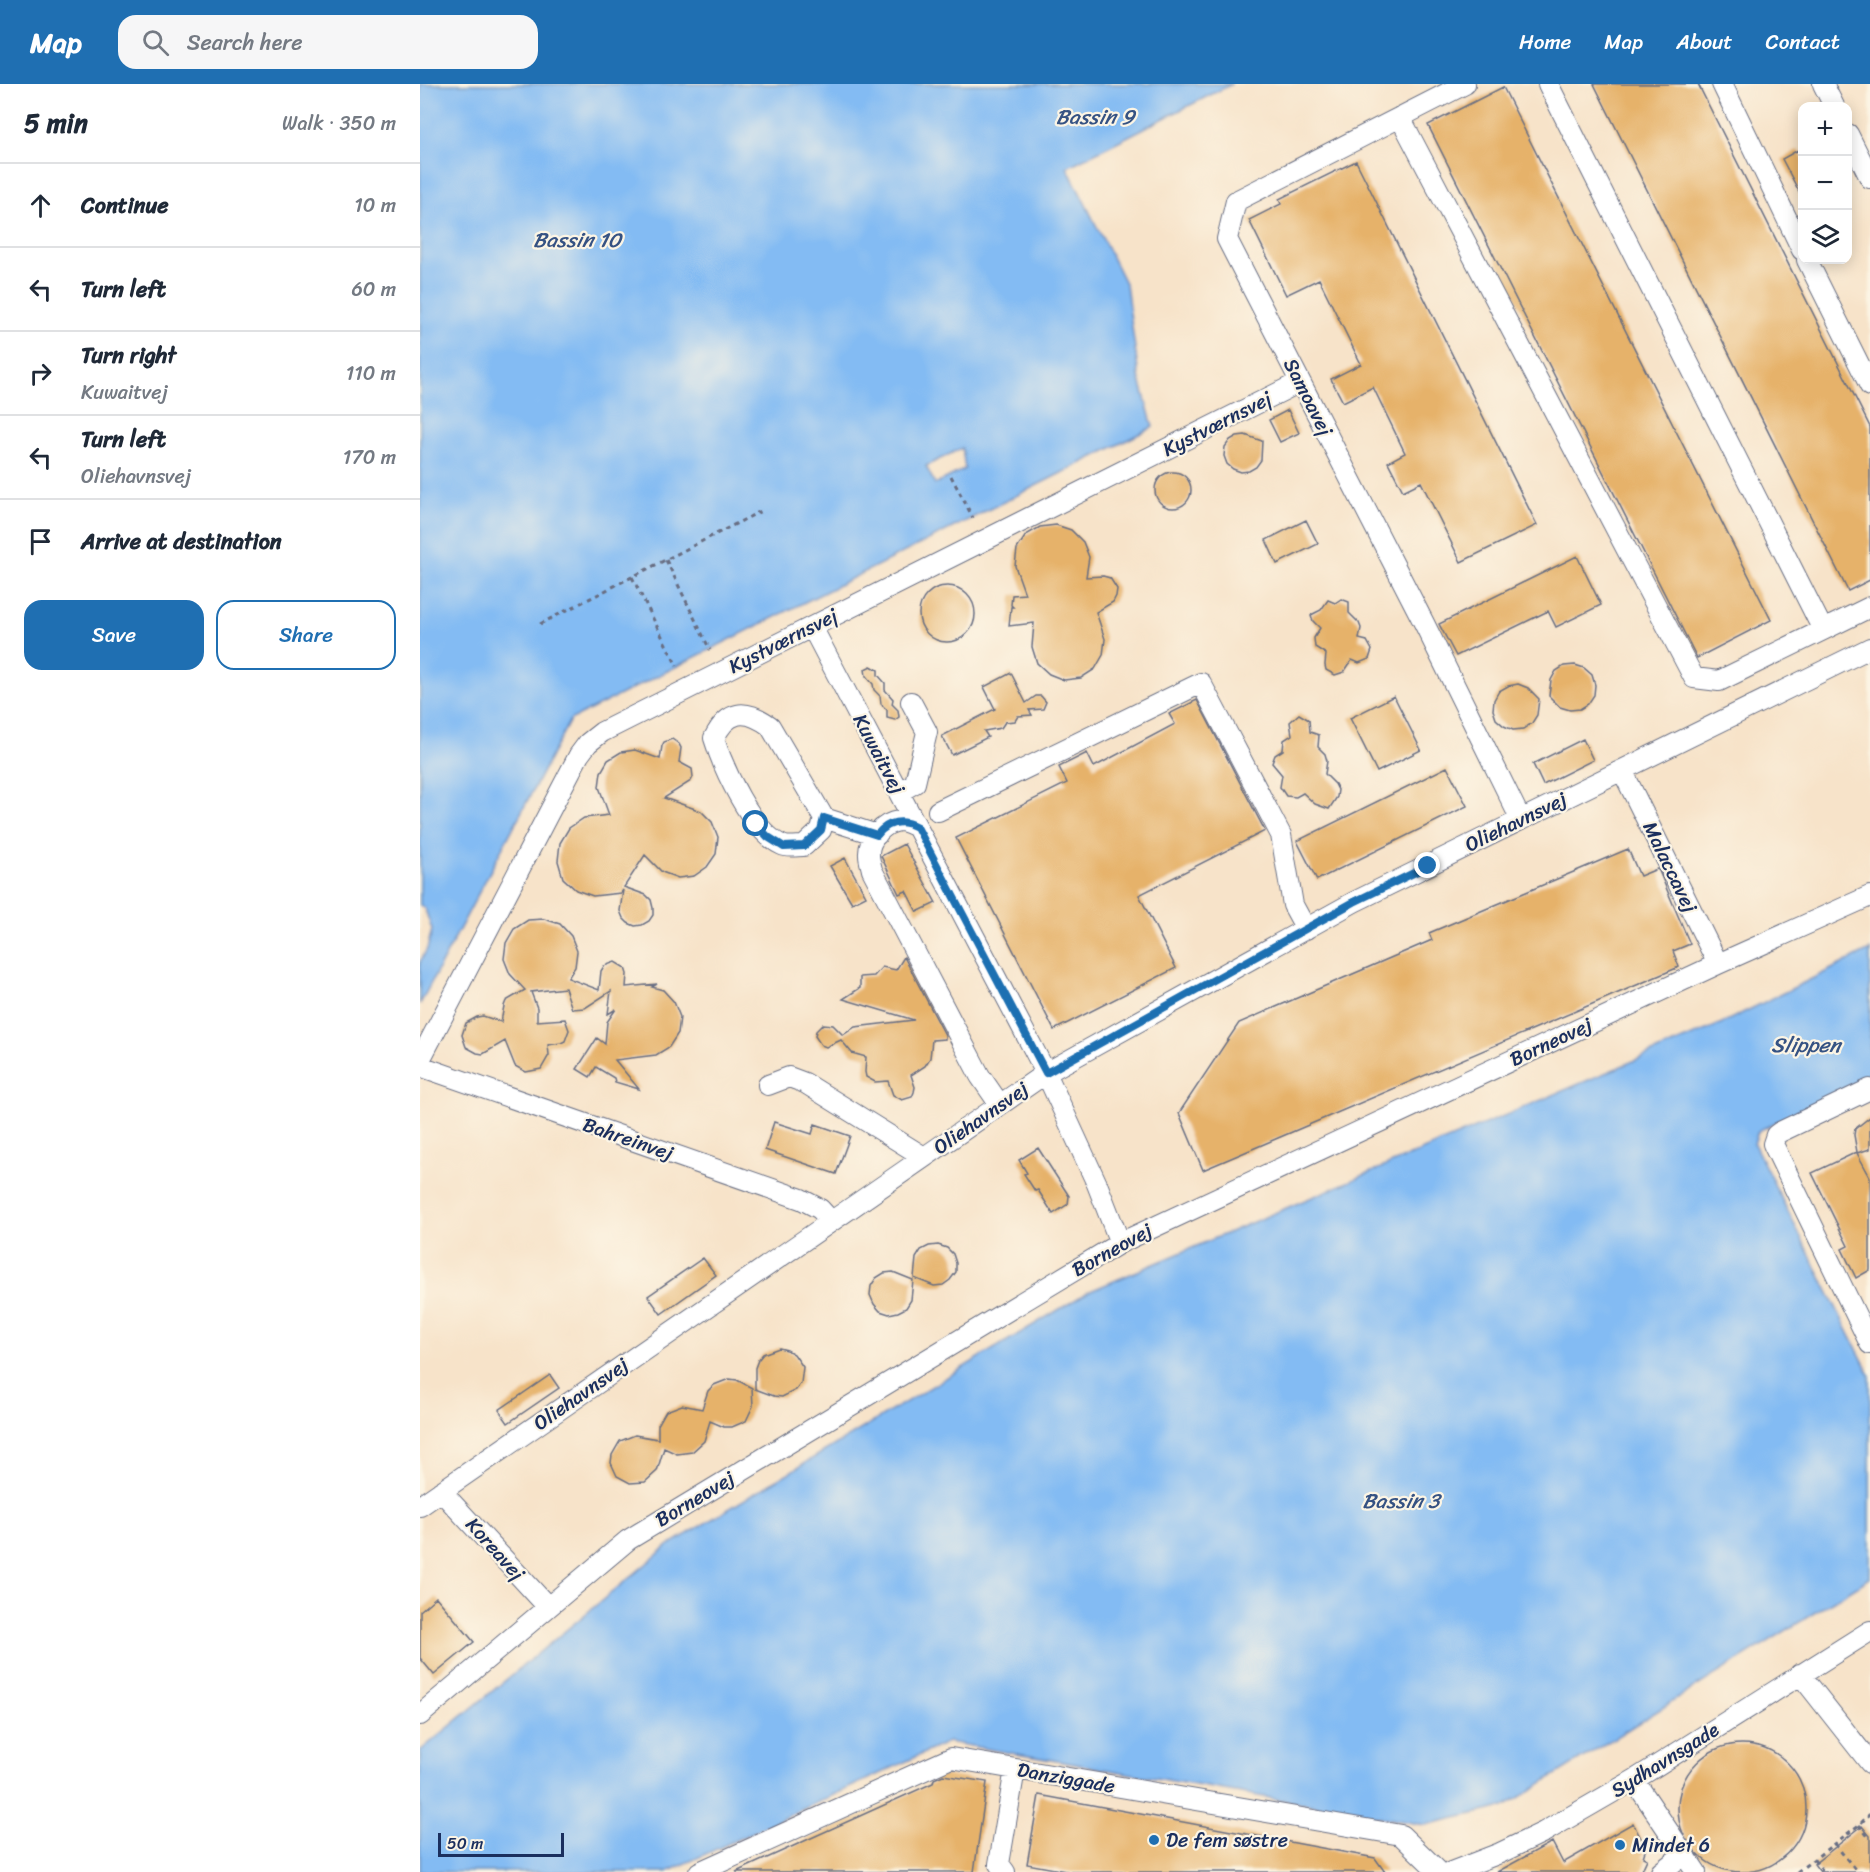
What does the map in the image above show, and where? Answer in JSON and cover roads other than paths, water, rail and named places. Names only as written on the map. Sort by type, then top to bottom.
[{"type":"street","name":"Samoavej","points":[[1465,84],[1236,201],[1227,238],[1429,633],[1521,820]]},
{"type":"street","points":[[1548,84],[1823,630]]},
{"type":"street","points":[[1722,84],[1798,240]]},
{"type":"street","points":[[1822,84],[1832,102]]},
{"type":"street","points":[[1401,117],[1694,678],[1719,681],[1870,607]]},
{"type":"street","points":[[1852,142],[1870,178]]},
{"type":"street","points":[[1809,264],[1870,386]]},
{"type":"street","name":"Kystværnsvej","points":[[420,1060],[574,766],[588,743],[602,732],[1300,382]]},
{"type":"street","name":"Kuwaitvej","points":[[812,627],[1046,1073],[1097,1184],[1120,1243]]},
{"type":"street","name":"Oliehavnsvej","points":[[428,1494],[1046,1073],[1354,902],[1870,648]]},
{"type":"street","points":[[938,811],[1201,683],[1281,835],[1293,904],[1306,929]]},
{"type":"street","points":[[899,792],[915,783],[927,732],[911,702]]},
{"type":"street","points":[[824,818],[821,830],[804,846],[784,847],[768,837],[756,824],[720,757],[714,738],[722,722],[736,715],[756,716],[770,726],[824,818],[877,835]]},
{"type":"street","name":"Malaccavej","points":[[1622,770],[1718,964]]},
{"type":"street","points":[[917,827],[900,821],[891,823],[877,835],[872,840],[869,854],[872,870],[980,1076],[1000,1105]]},
{"type":"street","name":"Borneovej","points":[[420,1715],[628,1540],[1120,1243],[1718,964],[1870,896]]},
{"type":"street","name":"Bahreinvej","points":[[420,1066],[801,1199],[821,1210],[831,1221]]},
{"type":"street","points":[[768,1085],[789,1077],[806,1083],[924,1157]]},
{"type":"street","points":[[1870,1089],[1780,1132],[1776,1135],[1773,1144],[1870,1344]]},
{"type":"street","name":"Koreavej","points":[[428,1494],[548,1607]]},
{"type":"street","name":"Sydhavnsgade","points":[[1451,1872],[1500,1853],[1544,1832],[1634,1780],[1870,1631]]},
{"type":"street","points":[[1800,1674],[1870,1763]]},
{"type":"street","name":"Danziggade","points":[[699,1872],[951,1758],[1401,1835],[1439,1872]]},
{"type":"street","points":[[1005,1872],[999,1864],[1015,1769]]},
{"type":"street","points":[[1634,1780],[1696,1872]]},
{"type":"street","points":[[1661,1872],[1684,1854]]},
{"type":"water","points":[[420,84],[1232,84],[1067,167],[1126,285],[1139,376],[1153,427],[570,720],[420,1004],[420,962],[427,949],[432,930],[425,909],[420,905]],"holes":[[[962,448],[965,469],[935,484],[926,466]]]},
{"type":"water","name":"Bassin 3","points":[[1870,950],[1870,1076],[1758,1131],[1754,1144],[1870,1375],[1870,1578],[1504,1807],[1425,1825],[948,1742],[667,1872],[420,1872],[420,1751],[669,1545],[1088,1292],[1716,1026]]},
{"type":"place","name":"De fem søstre","points":[[1154,1840]]},
{"type":"place","name":"Mindet 6","points":[[1620,1845]]},
{"type":"water label","name":"Bassin 9","points":[[1095,117]]},
{"type":"water label","name":"Bassin 10","points":[[577,240]]},
{"type":"water label","name":"Slippen","points":[[1806,1045]]}]
